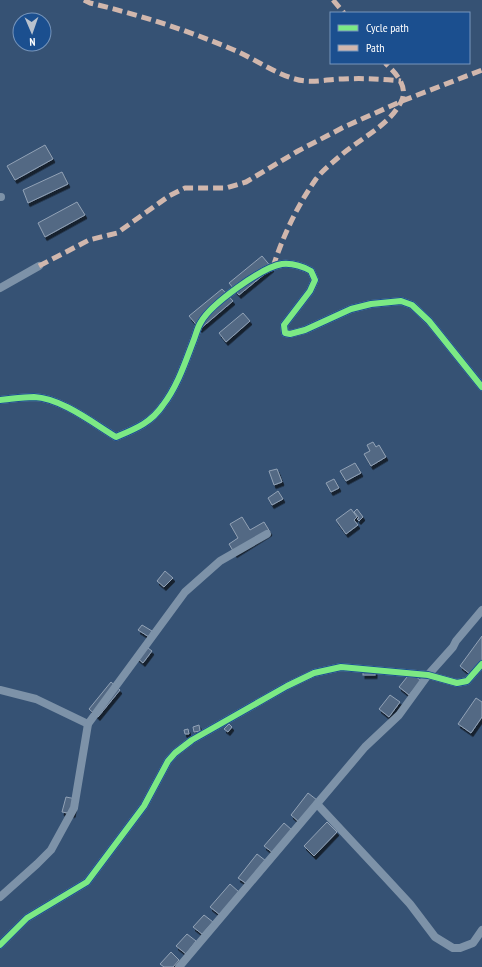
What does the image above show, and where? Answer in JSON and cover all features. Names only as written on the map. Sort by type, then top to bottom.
[{"type":"street","points":[[0,400],[34,397],[48,399],[61,404],[116,437],[142,426],[156,414],[164,404],[179,378],[201,322],[210,310],[268,268],[283,264],[301,266],[311,271],[315,280],[310,291],[284,325],[285,333],[290,334],[305,330],[351,309],[372,304],[400,301],[412,305],[429,320],[482,387]]},
{"type":"street","points":[[0,288],[40,266]]},
{"type":"street","points":[[0,897],[51,850],[74,808],[88,724],[185,592],[220,561],[268,534]]},
{"type":"street","points":[[179,967],[365,746],[399,715],[428,675],[453,647],[456,641],[482,610]]},
{"type":"street","points":[[0,945],[27,918],[86,882],[144,806],[168,761],[175,753],[192,740],[287,686],[314,673],[341,668],[428,675],[457,683],[467,681],[482,664]]},
{"type":"street","points":[[0,690],[36,699],[88,724]]},
{"type":"street","points":[[317,804],[410,904],[435,937],[453,948],[460,948],[473,943],[482,930]]},
{"type":"building","points":[[45,145],[53,159],[15,180],[7,166]]},
{"type":"building","points":[[62,172],[68,184],[28,203],[23,190]]},
{"type":"building","points":[[77,202],[85,215],[45,237],[38,223]]},
{"type":"building","points":[[262,256],[272,268],[239,295],[229,283]]},
{"type":"building","points":[[222,289],[233,301],[200,329],[189,316]]},
{"type":"building","points":[[243,313],[250,321],[226,342],[219,333]]},
{"type":"building","points":[[373,442],[376,447],[379,445],[386,457],[371,466],[364,454],[370,451],[367,445]]},
{"type":"building","points":[[355,463],[361,473],[346,481],[340,471]]},
{"type":"building","points":[[277,469],[282,482],[274,485],[269,471]]},
{"type":"building","points":[[334,479],[339,488],[331,492],[326,483]]},
{"type":"building","points":[[278,491],[283,499],[272,505],[268,498]]},
{"type":"building","points":[[351,509],[357,517],[354,520],[358,525],[346,534],[336,520]]},
{"type":"building","points":[[357,509],[363,517],[359,521],[357,519],[359,518],[354,512]]},
{"type":"building","points":[[242,517],[250,530],[264,522],[270,532],[235,554],[229,544],[238,538],[230,524]]},
{"type":"building","points":[[165,571],[173,578],[164,587],[157,581]]},
{"type":"building","points":[[142,625],[152,631],[149,637],[138,630]]},
{"type":"building","points":[[482,636],[482,660],[471,675],[460,666]]},
{"type":"building","points":[[144,645],[152,651],[143,663],[135,656]]},
{"type":"building","points":[[363,668],[375,668],[375,675],[363,675]]},
{"type":"building","points":[[411,672],[421,681],[409,695],[399,687]]},
{"type":"building","points":[[111,682],[120,690],[98,717],[89,709]]},
{"type":"building","points":[[390,695],[400,702],[389,717],[379,709]]},
{"type":"building","points":[[476,698],[482,702],[482,717],[471,733],[458,724]]},
{"type":"building","points":[[229,724],[232,727],[228,732],[224,729]]},
{"type":"building","points":[[199,725],[200,731],[194,732],[193,727]]},
{"type":"building","points":[[188,729],[189,734],[185,734],[184,730]]},
{"type":"building","points":[[308,793],[317,800],[299,822],[291,815]]},
{"type":"building","points":[[66,797],[76,799],[73,814],[62,812]]},
{"type":"building","points":[[327,822],[337,832],[314,856],[304,846]]},
{"type":"building","points":[[284,823],[292,830],[273,853],[264,846]]},
{"type":"building","points":[[257,854],[266,861],[247,884],[238,878]]},
{"type":"building","points":[[230,884],[239,892],[220,915],[210,907]]},
{"type":"building","points":[[204,915],[213,922],[202,934],[193,927]]},
{"type":"building","points":[[187,934],[196,941],[186,954],[176,946]]},
{"type":"building","points":[[171,952],[179,960],[173,967],[164,967],[160,964]]},
{"type":"marked path","points":[[84,0],[199,36],[234,50],[295,79],[307,81],[337,79],[379,79],[401,81]]},
{"type":"marked path","points":[[333,0],[343,12]]},
{"type":"marked path","points":[[273,267],[291,222],[316,179],[340,156],[373,132],[396,111],[403,96],[402,86],[397,76],[386,64]]},
{"type":"marked path","points":[[39,266],[89,240],[117,233],[169,196],[185,188],[226,188],[246,182],[298,151],[344,127],[402,101],[482,70]]},
{"type":"cycle path","points":[[0,400],[30,397],[44,398],[66,406],[116,437],[130,431],[148,421],[168,398],[180,375],[198,327],[207,314],[238,287],[262,272],[282,264],[297,265],[311,271],[315,280],[310,291],[284,325],[285,333],[290,334],[305,330],[351,309],[371,304],[401,301],[412,305],[429,321],[482,387]]},
{"type":"cycle path","points":[[0,945],[27,918],[87,882],[144,806],[168,761],[175,753],[192,740],[287,686],[314,673],[341,667],[428,675],[457,683],[467,681],[482,664]]}]
